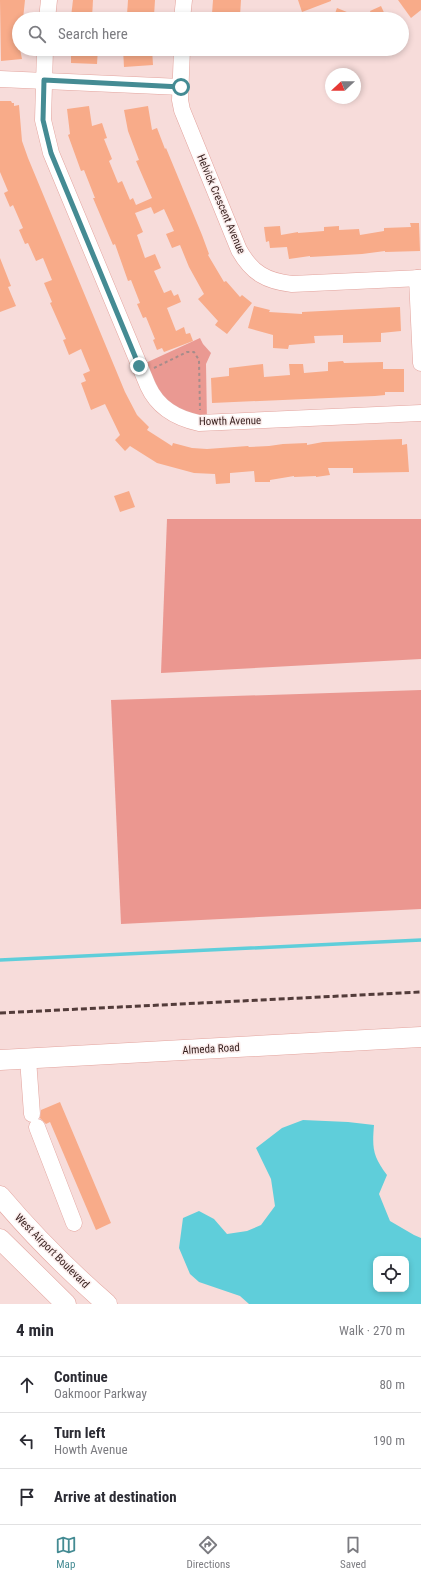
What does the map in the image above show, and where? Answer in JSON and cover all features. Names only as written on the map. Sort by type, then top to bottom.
[{"type":"main road","name":"Almeda Road","points":[[0,1060],[421,1038]]},
{"type":"main road","name":"West Airport Boulevard","points":[[0,1196],[27,1229],[78,1279],[107,1304]]},
{"type":"main road","points":[[27,1229],[3,1243],[66,1304]]},
{"type":"street","points":[[48,12],[49,0]]},
{"type":"street","points":[[183,12],[184,0]]},
{"type":"street","name":"Howth Avenue","points":[[45,56],[43,120],[51,153],[148,386],[152,395],[163,408],[180,418],[200,423],[421,413]]},
{"type":"street","name":"Helvick Crescent Avenue","points":[[182,56],[182,110],[185,120],[239,250],[254,270],[266,278],[278,283],[292,284],[419,278]]},
{"type":"street","points":[[0,79],[181,87]]},
{"type":"street","points":[[419,278],[421,363]]},
{"type":"street","points":[[28,1058],[34,1121],[74,1223]]},
{"type":"path","points":[[152,368],[188,352],[194,352],[199,360],[200,414]]},
{"type":"shaded area","points":[[200,338],[211,353],[206,364],[207,423],[180,417],[139,366]]},
{"type":"shaded area","points":[[167,519],[421,519],[421,659],[161,673]]},
{"type":"shaded area","points":[[421,690],[421,909],[121,924],[111,700]]},
{"type":"water","points":[[303,1120],[374,1125],[374,1152],[387,1175],[379,1194],[390,1221],[421,1238],[421,1304],[249,1304],[240,1296],[199,1282],[190,1274],[179,1248],[183,1218],[199,1211],[214,1219],[227,1234],[247,1231],[261,1225],[275,1206],[271,1179],[256,1148],[282,1128]]},
{"type":"building","points":[[0,0],[25,0],[24,12],[12,12],[12,56],[21,56],[22,59],[1,61]]},
{"type":"building","points":[[73,0],[93,0],[92,12],[72,12]]},
{"type":"building","points":[[128,0],[155,0],[154,12],[127,12]]},
{"type":"building","points":[[213,0],[241,0],[240,12],[212,12]]},
{"type":"building","points":[[298,0],[331,0],[331,1],[302,12]]},
{"type":"building","points":[[398,0],[421,0],[421,10],[411,18],[409,12],[407,12]]},
{"type":"building","points":[[381,6],[384,12],[370,12]]},
{"type":"building","points":[[337,8],[347,12],[336,12]]},
{"type":"building","points":[[71,56],[98,56],[97,64],[71,63]]},
{"type":"building","points":[[123,56],[152,56],[153,65],[124,67]]},
{"type":"building","points":[[0,101],[11,101],[14,103],[14,106],[19,105],[22,141],[28,158],[125,392],[137,415],[149,427],[147,430],[172,446],[173,443],[192,448],[207,449],[402,439],[402,445],[407,444],[409,472],[353,473],[353,468],[328,468],[330,475],[316,477],[294,476],[270,480],[270,482],[255,482],[254,471],[230,473],[230,483],[216,484],[215,474],[194,473],[157,463],[130,446],[125,451],[115,440],[120,435],[105,404],[91,410],[81,383],[86,381],[83,374],[90,371],[81,349],[69,355],[63,340],[66,339],[50,303],[52,302],[44,283],[52,280],[43,258],[36,261],[28,243],[25,244],[19,230],[23,228],[13,205],[10,207],[4,193],[8,191],[0,172]]},
{"type":"building","points":[[89,106],[92,126],[102,123],[107,138],[104,139],[112,159],[109,161],[118,183],[122,181],[130,200],[133,198],[136,205],[152,198],[136,161],[139,160],[128,131],[124,110],[148,106],[152,130],[157,128],[165,149],[166,148],[202,235],[209,254],[208,255],[224,282],[226,281],[240,297],[242,295],[252,303],[227,334],[215,325],[218,321],[198,299],[204,294],[189,267],[180,245],[172,248],[166,234],[174,231],[164,209],[154,214],[151,207],[135,213],[143,232],[137,235],[145,258],[155,254],[161,268],[154,271],[164,293],[171,290],[174,296],[178,294],[181,302],[167,308],[176,331],[184,327],[186,334],[190,333],[193,341],[164,352],[162,348],[157,350],[153,340],[155,339],[146,317],[143,318],[137,304],[140,303],[131,280],[128,281],[115,244],[113,245],[93,198],[95,198],[84,170],[81,171],[68,135],[70,134],[67,109]]},
{"type":"building","points":[[410,223],[419,223],[420,251],[385,251],[362,254],[310,256],[289,259],[287,247],[270,248],[269,241],[266,242],[264,227],[280,226],[281,235],[298,232],[324,231],[324,227],[339,226],[339,230],[359,229],[360,235],[384,231],[384,228],[411,227]]},
{"type":"building","points":[[0,258],[11,286],[8,287],[16,306],[0,312]]},
{"type":"building","points":[[254,306],[270,310],[269,312],[302,314],[302,312],[400,307],[401,331],[381,333],[381,342],[343,343],[343,335],[314,336],[315,343],[289,345],[288,349],[273,348],[273,335],[248,328]]},
{"type":"building","points":[[343,361],[344,363],[383,362],[383,369],[404,369],[404,392],[385,392],[385,395],[375,396],[212,403],[211,378],[229,376],[229,368],[263,364],[264,377],[290,375],[289,364],[303,364],[304,373],[328,371],[328,362]]},
{"type":"building","points":[[129,491],[135,507],[120,512],[114,496]]},
{"type":"building","points":[[60,1102],[111,1223],[96,1230],[50,1122],[46,1124],[40,1118],[41,1110]]},
{"type":"waterway","points":[[0,960],[421,940]]},
{"type":"railway","points":[[0,1013],[421,992]]},
{"type":"route","points":[[139,366],[51,153],[43,120],[44,80],[181,87]]}]
